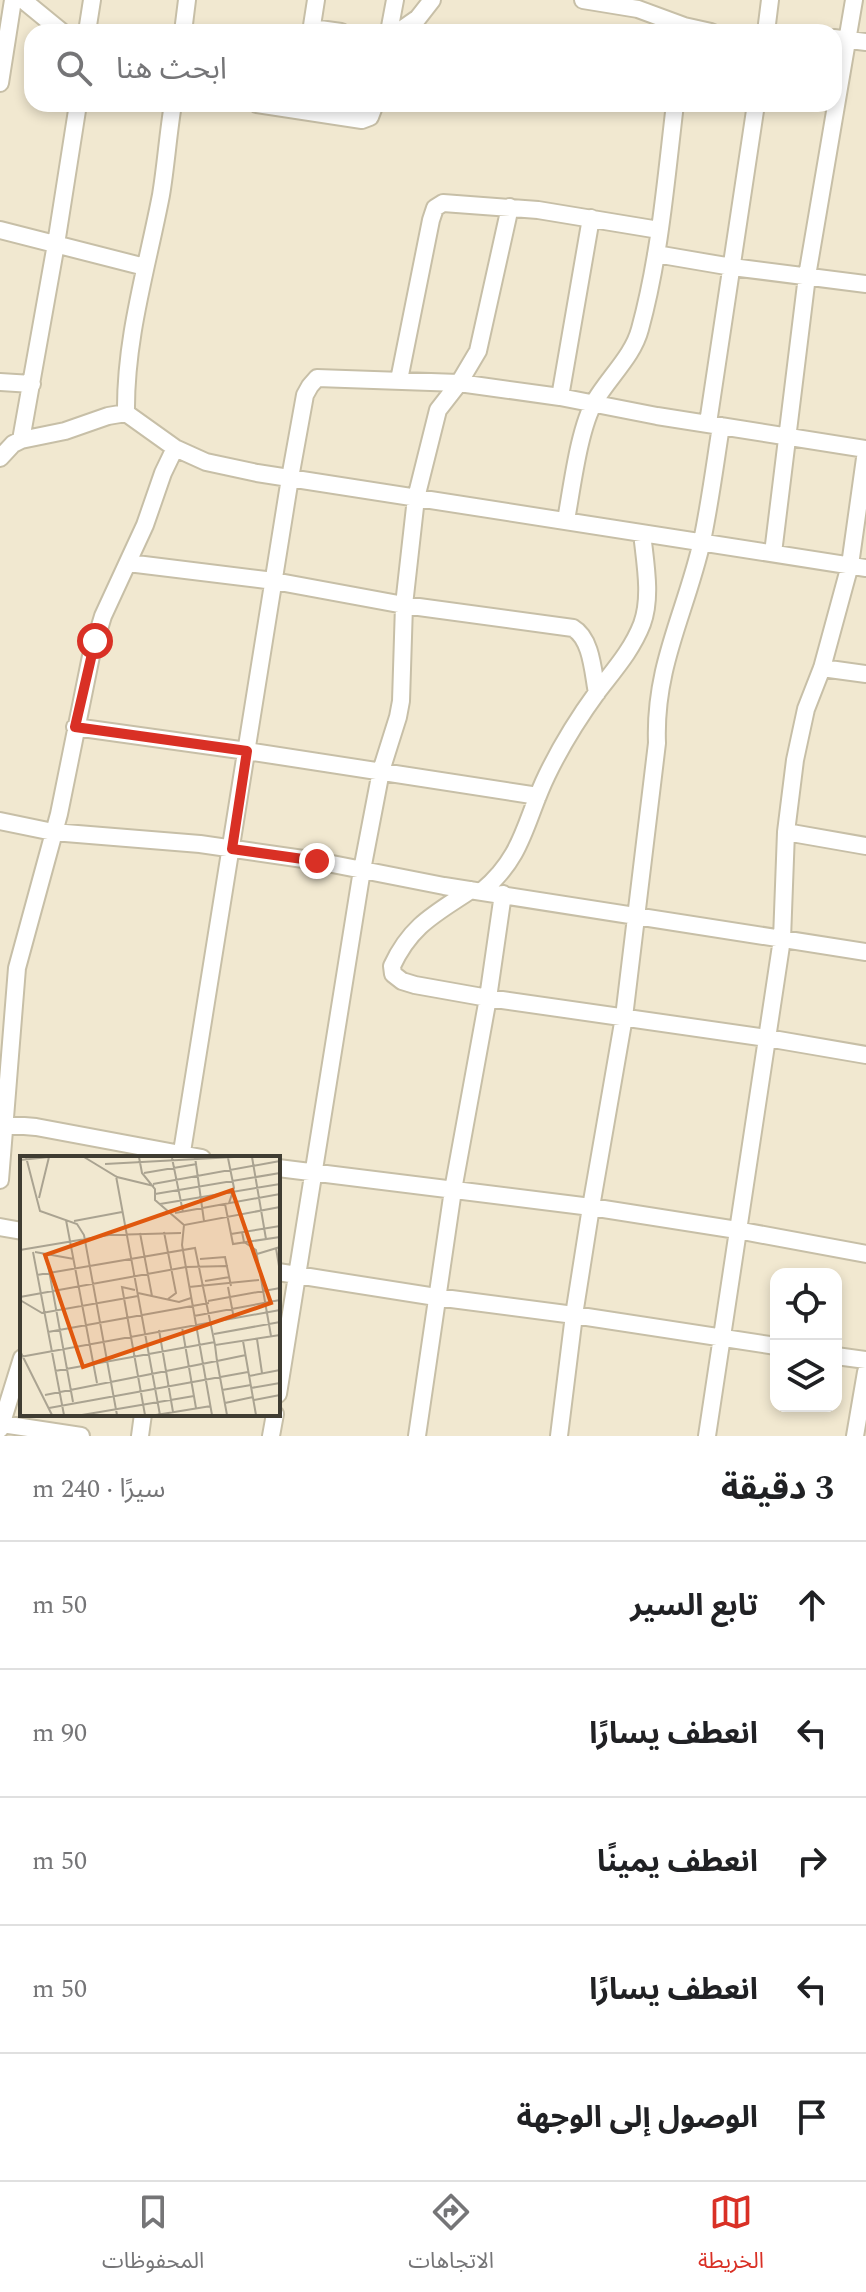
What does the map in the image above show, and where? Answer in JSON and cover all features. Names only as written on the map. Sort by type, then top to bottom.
[{"type":"street","points":[[0,83],[13,0]]},
{"type":"street","points":[[23,0],[52,24]]},
{"type":"street","points":[[88,24],[92,0]]},
{"type":"street","points":[[184,24],[187,0]]},
{"type":"street","points":[[312,24],[316,0]]},
{"type":"street","points":[[390,24],[395,0]]},
{"type":"street","points":[[409,24],[432,0]]},
{"type":"street","points":[[583,0],[639,5],[675,24]]},
{"type":"street","points":[[767,24],[770,0]]},
{"type":"street","points":[[842,35],[854,0]]},
{"type":"street","points":[[842,38],[866,42]]},
{"type":"street","points":[[21,440],[77,112]]},
{"type":"street","points":[[126,413],[128,354],[161,194],[172,112]]},
{"type":"street","points":[[324,112],[362,120],[370,117],[372,112]]},
{"type":"street","points":[[566,520],[586,422],[594,403],[640,332],[656,254],[674,112]]},
{"type":"street","points":[[559,1436],[574,1315],[624,1017],[657,743],[660,690],[665,660],[702,542],[732,267],[755,112]]},
{"type":"street","points":[[773,553],[830,112]]},
{"type":"street","points":[[399,380],[431,220],[435,208],[443,203],[510,207],[659,230]]},
{"type":"street","points":[[280,1382],[362,870],[381,771],[401,701],[404,605],[416,498],[438,410],[478,351],[510,207]]},
{"type":"street","points":[[560,397],[591,218]]},
{"type":"street","points":[[0,230],[145,267]]},
{"type":"street","points":[[656,254],[866,284]]},
{"type":"street","points":[[182,1156],[290,478],[305,395],[317,378],[459,383],[560,397],[866,450],[858,567],[806,709],[795,760],[786,832],[782,939],[707,1436]]},
{"type":"street","points":[[0,382],[32,384]]},
{"type":"street","points":[[0,458],[21,440],[126,413],[175,448],[206,462],[290,478],[858,567]]},
{"type":"street","points":[[0,1180],[2,1124],[17,968],[53,832],[95,641],[175,448]]},
{"type":"street","points":[[642,533],[646,605],[643,623],[630,648],[597,693],[547,773],[510,862],[499,877],[420,924],[410,934],[392,966],[393,974],[415,985],[488,998],[866,1055]]},
{"type":"street","points":[[128,563],[274,581],[404,605],[573,628],[584,639],[597,693]]},
{"type":"street","points":[[822,668],[866,674]]},
{"type":"street","points":[[75,727],[538,796]]},
{"type":"street","points":[[0,821],[53,832],[232,849],[317,861],[476,890],[866,952]]},
{"type":"street","points":[[786,832],[866,846]]},
{"type":"street","points":[[417,1436],[436,1297],[503,894]]},
{"type":"street","points":[[2,1124],[36,1127],[177,1156]]},
{"type":"street","points":[[280,1168],[591,1207],[866,1254]]},
{"type":"street","points":[[0,1227],[20,1231]]},
{"type":"street","points":[[280,1272],[770,1345]]},
{"type":"street","points":[[842,1357],[866,1360]]},
{"type":"street","points":[[20,1364],[1,1426],[81,1436]]},
{"type":"street","points":[[855,1436],[866,1372]]},
{"type":"street","points":[[140,1436],[143,1416]]},
{"type":"street","points":[[271,1436],[275,1416]]},
{"type":"route","points":[[95,641],[75,727],[247,751],[232,849],[317,861]]}]
